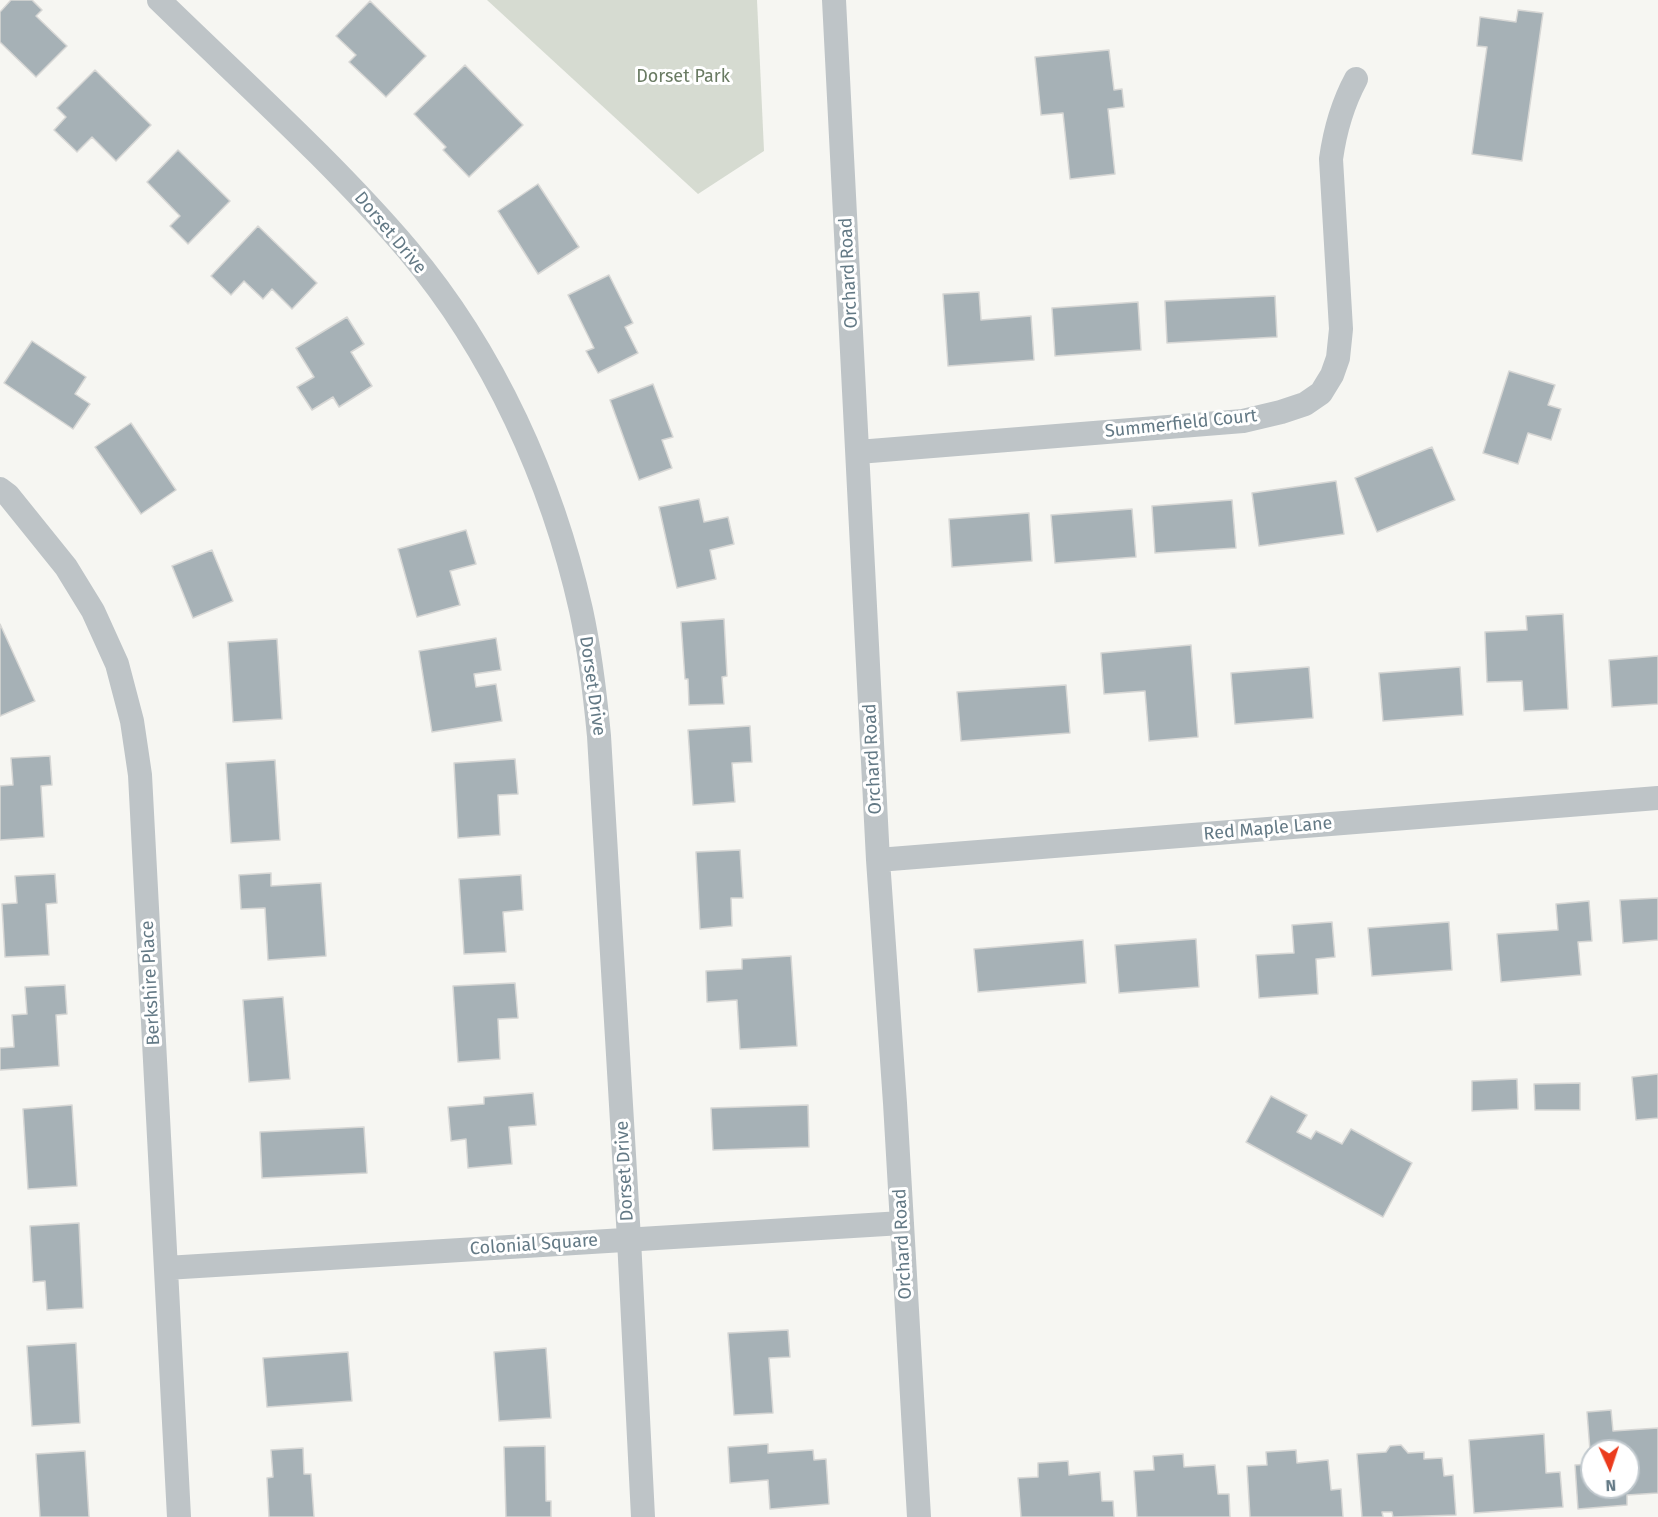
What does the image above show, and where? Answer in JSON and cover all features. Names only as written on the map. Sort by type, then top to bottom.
[{"type":"street","name":"Dorset Drive","points":[[159,0],[349,185],[409,252],[468,334],[500,391],[526,442],[570,565],[582,612],[593,674],[598,725],[643,1517]]},
{"type":"street","name":"Orchard Road","points":[[834,0],[878,860],[919,1517]]},
{"type":"street","name":"Summerfield Court","points":[[858,452],[1243,421],[1305,404],[1321,393],[1332,375],[1338,358],[1341,329],[1331,159],[1343,103],[1356,79]]},
{"type":"street","name":"Berkshire Place","points":[[0,489],[8,495],[66,567],[93,610],[117,664],[132,721],[140,775],[179,1517]]},
{"type":"street","name":"Red Maple Lane","points":[[878,860],[1658,798]]},
{"type":"street","name":"Colonial Square","points":[[166,1268],[902,1223]]},
{"type":"green space","name":"Dorset Park","points":[[487,0],[757,0],[764,151],[698,194]]},
{"type":"building","points":[[11,0],[32,0],[42,10],[36,16],[67,46],[36,77],[0,42],[0,12]]},
{"type":"building","points":[[370,1],[426,56],[386,97],[349,62],[356,55],[336,36]]},
{"type":"building","points":[[1518,10],[1543,13],[1522,161],[1472,154],[1487,47],[1477,46],[1480,17],[1516,22]]},
{"type":"building","points":[[1109,50],[1114,90],[1122,89],[1124,107],[1108,109],[1115,174],[1070,179],[1063,113],[1041,115],[1035,57]]},
{"type":"building","points":[[465,65],[523,125],[469,177],[443,150],[446,147],[414,114]]},
{"type":"building","points":[[95,70],[151,125],[116,161],[92,137],[77,152],[54,130],[66,117],[57,108]]},
{"type":"building","points":[[178,150],[230,201],[188,244],[170,226],[180,216],[147,182]]},
{"type":"building","points":[[538,184],[579,247],[538,274],[498,211]]},
{"type":"building","points":[[258,226],[317,283],[292,309],[272,289],[263,299],[244,281],[231,295],[211,276]]},
{"type":"building","points":[[609,275],[633,323],[625,327],[638,353],[598,373],[586,351],[594,348],[568,295]]},
{"type":"building","points":[[979,292],[981,320],[1031,316],[1034,360],[948,366],[943,294]]},
{"type":"building","points":[[1275,296],[1277,337],[1167,343],[1165,301]]},
{"type":"building","points":[[1138,302],[1141,350],[1055,356],[1052,308]]},
{"type":"building","points":[[347,317],[364,344],[351,352],[372,386],[339,407],[333,397],[312,410],[297,387],[314,377],[296,348]]},
{"type":"building","points":[[32,341],[86,377],[75,394],[90,404],[73,429],[4,383]]},
{"type":"building","points":[[1509,371],[1555,385],[1548,405],[1561,409],[1551,440],[1528,433],[1518,464],[1483,453]]},
{"type":"building","points":[[653,384],[673,437],[662,440],[672,468],[639,480],[610,400]]},
{"type":"building","points":[[131,423],[176,490],[141,514],[95,447]]},
{"type":"building","points":[[1432,447],[1455,500],[1377,532],[1355,478]]},
{"type":"building","points":[[1336,481],[1344,534],[1259,546],[1252,493]]},
{"type":"building","points":[[699,499],[704,522],[728,517],[734,544],[710,550],[716,579],[677,588],[659,507]]},
{"type":"building","points":[[1232,500],[1236,548],[1155,553],[1152,506]]},
{"type":"building","points":[[1132,509],[1136,557],[1055,563],[1051,515]]},
{"type":"building","points":[[1029,513],[1032,561],[952,567],[949,519]]},
{"type":"building","points":[[466,530],[476,564],[450,571],[460,605],[417,617],[398,549]]},
{"type":"building","points":[[212,550],[233,601],[193,618],[172,566]]},
{"type":"building","points":[[1563,614],[1568,709],[1524,711],[1522,681],[1487,682],[1485,632],[1527,630],[1526,616]]},
{"type":"building","points":[[724,619],[727,676],[722,677],[724,704],[689,705],[681,622]]},
{"type":"building","points":[[0,624],[35,701],[0,716]]},
{"type":"building","points":[[496,638],[501,670],[474,674],[476,687],[496,684],[502,721],[432,732],[419,651]]},
{"type":"building","points":[[277,639],[282,719],[233,722],[228,642]]},
{"type":"building","points":[[1191,645],[1198,737],[1149,741],[1145,691],[1104,694],[1101,653]]},
{"type":"building","points":[[1658,656],[1658,704],[1612,707],[1609,660]]},
{"type":"building","points":[[1309,667],[1313,718],[1235,724],[1231,673]]},
{"type":"building","points":[[1460,667],[1463,715],[1383,721],[1379,673]]},
{"type":"building","points":[[1066,685],[1070,733],[961,741],[957,692]]},
{"type":"building","points":[[750,726],[752,762],[732,763],[735,802],[693,805],[688,730]]},
{"type":"building","points":[[50,756],[52,785],[41,786],[44,837],[0,840],[0,786],[13,785],[11,758]]},
{"type":"building","points":[[515,759],[518,794],[498,795],[500,835],[458,838],[454,763]]},
{"type":"building","points":[[275,760],[280,840],[231,843],[226,763]]},
{"type":"building","points":[[740,850],[743,898],[731,898],[732,926],[700,929],[696,852]]},
{"type":"building","points":[[271,873],[271,886],[321,883],[326,956],[268,960],[265,908],[241,909],[239,875]]},
{"type":"building","points":[[55,874],[57,903],[46,904],[49,955],[5,957],[2,904],[17,903],[15,876]]},
{"type":"building","points":[[521,875],[523,910],[503,912],[506,952],[464,954],[459,879]]},
{"type":"building","points":[[1658,898],[1658,940],[1623,943],[1620,900]]},
{"type":"building","points":[[1589,901],[1592,941],[1578,942],[1581,975],[1501,982],[1497,934],[1558,930],[1556,904]]},
{"type":"building","points":[[1332,922],[1335,957],[1316,959],[1318,994],[1259,998],[1256,955],[1294,953],[1292,925]]},
{"type":"building","points":[[1449,922],[1452,970],[1372,976],[1368,928]]},
{"type":"building","points":[[1196,939],[1199,987],[1119,993],[1115,945]]},
{"type":"building","points":[[1083,940],[1086,983],[978,992],[974,949]]},
{"type":"building","points":[[791,956],[797,1046],[740,1049],[737,1000],[707,1002],[706,971],[742,969],[742,959]]},
{"type":"building","points":[[515,983],[518,1018],[498,1019],[500,1059],[458,1062],[453,986]]},
{"type":"building","points":[[65,985],[67,1014],[56,1015],[59,1066],[0,1070],[0,1048],[14,1047],[12,1015],[27,1014],[25,987]]},
{"type":"building","points":[[283,997],[290,1079],[249,1082],[243,1000]]},
{"type":"building","points":[[1658,1074],[1658,1118],[1636,1120],[1632,1077]]},
{"type":"building","points":[[1517,1079],[1518,1109],[1472,1111],[1472,1081]]},
{"type":"building","points":[[1580,1083],[1580,1110],[1535,1110],[1534,1084]]},
{"type":"building","points":[[533,1093],[536,1125],[509,1127],[512,1164],[468,1168],[466,1139],[451,1141],[448,1107],[484,1104],[484,1097]]},
{"type":"building","points":[[1271,1096],[1307,1115],[1297,1132],[1311,1139],[1316,1131],[1342,1144],[1351,1129],[1412,1163],[1383,1217],[1246,1142]]},
{"type":"building","points":[[72,1105],[77,1186],[28,1189],[23,1109]]},
{"type":"building","points":[[808,1105],[809,1147],[713,1150],[711,1108]]},
{"type":"building","points":[[364,1127],[367,1173],[262,1178],[260,1132]]},
{"type":"building","points":[[79,1223],[83,1308],[47,1310],[45,1281],[33,1282],[30,1226]]},
{"type":"building","points":[[788,1330],[790,1357],[769,1358],[773,1413],[734,1415],[728,1333]]},
{"type":"building","points":[[76,1343],[80,1423],[32,1426],[27,1346]]},
{"type":"building","points":[[546,1348],[551,1418],[499,1421],[494,1352]]},
{"type":"building","points":[[348,1352],[352,1401],[267,1407],[263,1358]]},
{"type":"building","points":[[1611,1410],[1613,1431],[1658,1428],[1658,1493],[1640,1494],[1640,1439],[1589,1439],[1587,1412]]},
{"type":"building","points":[[1544,1434],[1546,1473],[1560,1472],[1563,1507],[1474,1513],[1469,1440]]},
{"type":"building","points":[[768,1444],[768,1453],[813,1450],[814,1460],[826,1459],[829,1504],[770,1509],[768,1480],[730,1483],[728,1447]]},
{"type":"building","points":[[1401,1445],[1408,1453],[1424,1452],[1424,1459],[1442,1458],[1444,1476],[1453,1475],[1456,1515],[1393,1517],[1392,1512],[1382,1512],[1383,1517],[1362,1517],[1357,1454],[1386,1452],[1390,1446]]},
{"type":"building","points":[[545,1446],[546,1501],[551,1501],[551,1517],[506,1517],[504,1447]]},
{"type":"building","points":[[303,1448],[304,1474],[311,1474],[314,1517],[269,1517],[267,1478],[273,1477],[271,1450]]},
{"type":"building","points":[[1296,1450],[1297,1463],[1328,1460],[1331,1490],[1341,1489],[1343,1517],[1250,1517],[1247,1466],[1267,1465],[1266,1452]]},
{"type":"building","points":[[85,1451],[89,1517],[40,1517],[36,1454]]},
{"type":"building","points":[[1183,1454],[1184,1467],[1215,1465],[1218,1494],[1229,1494],[1230,1517],[1137,1517],[1134,1471],[1154,1470],[1153,1456]]},
{"type":"building","points":[[1068,1461],[1069,1475],[1100,1472],[1102,1501],[1113,1501],[1114,1517],[1021,1517],[1018,1478],[1038,1477],[1038,1463]]},
{"type":"building","points":[[1575,1465],[1580,1465],[1580,1499],[1627,1499],[1627,1505],[1578,1509]]}]
